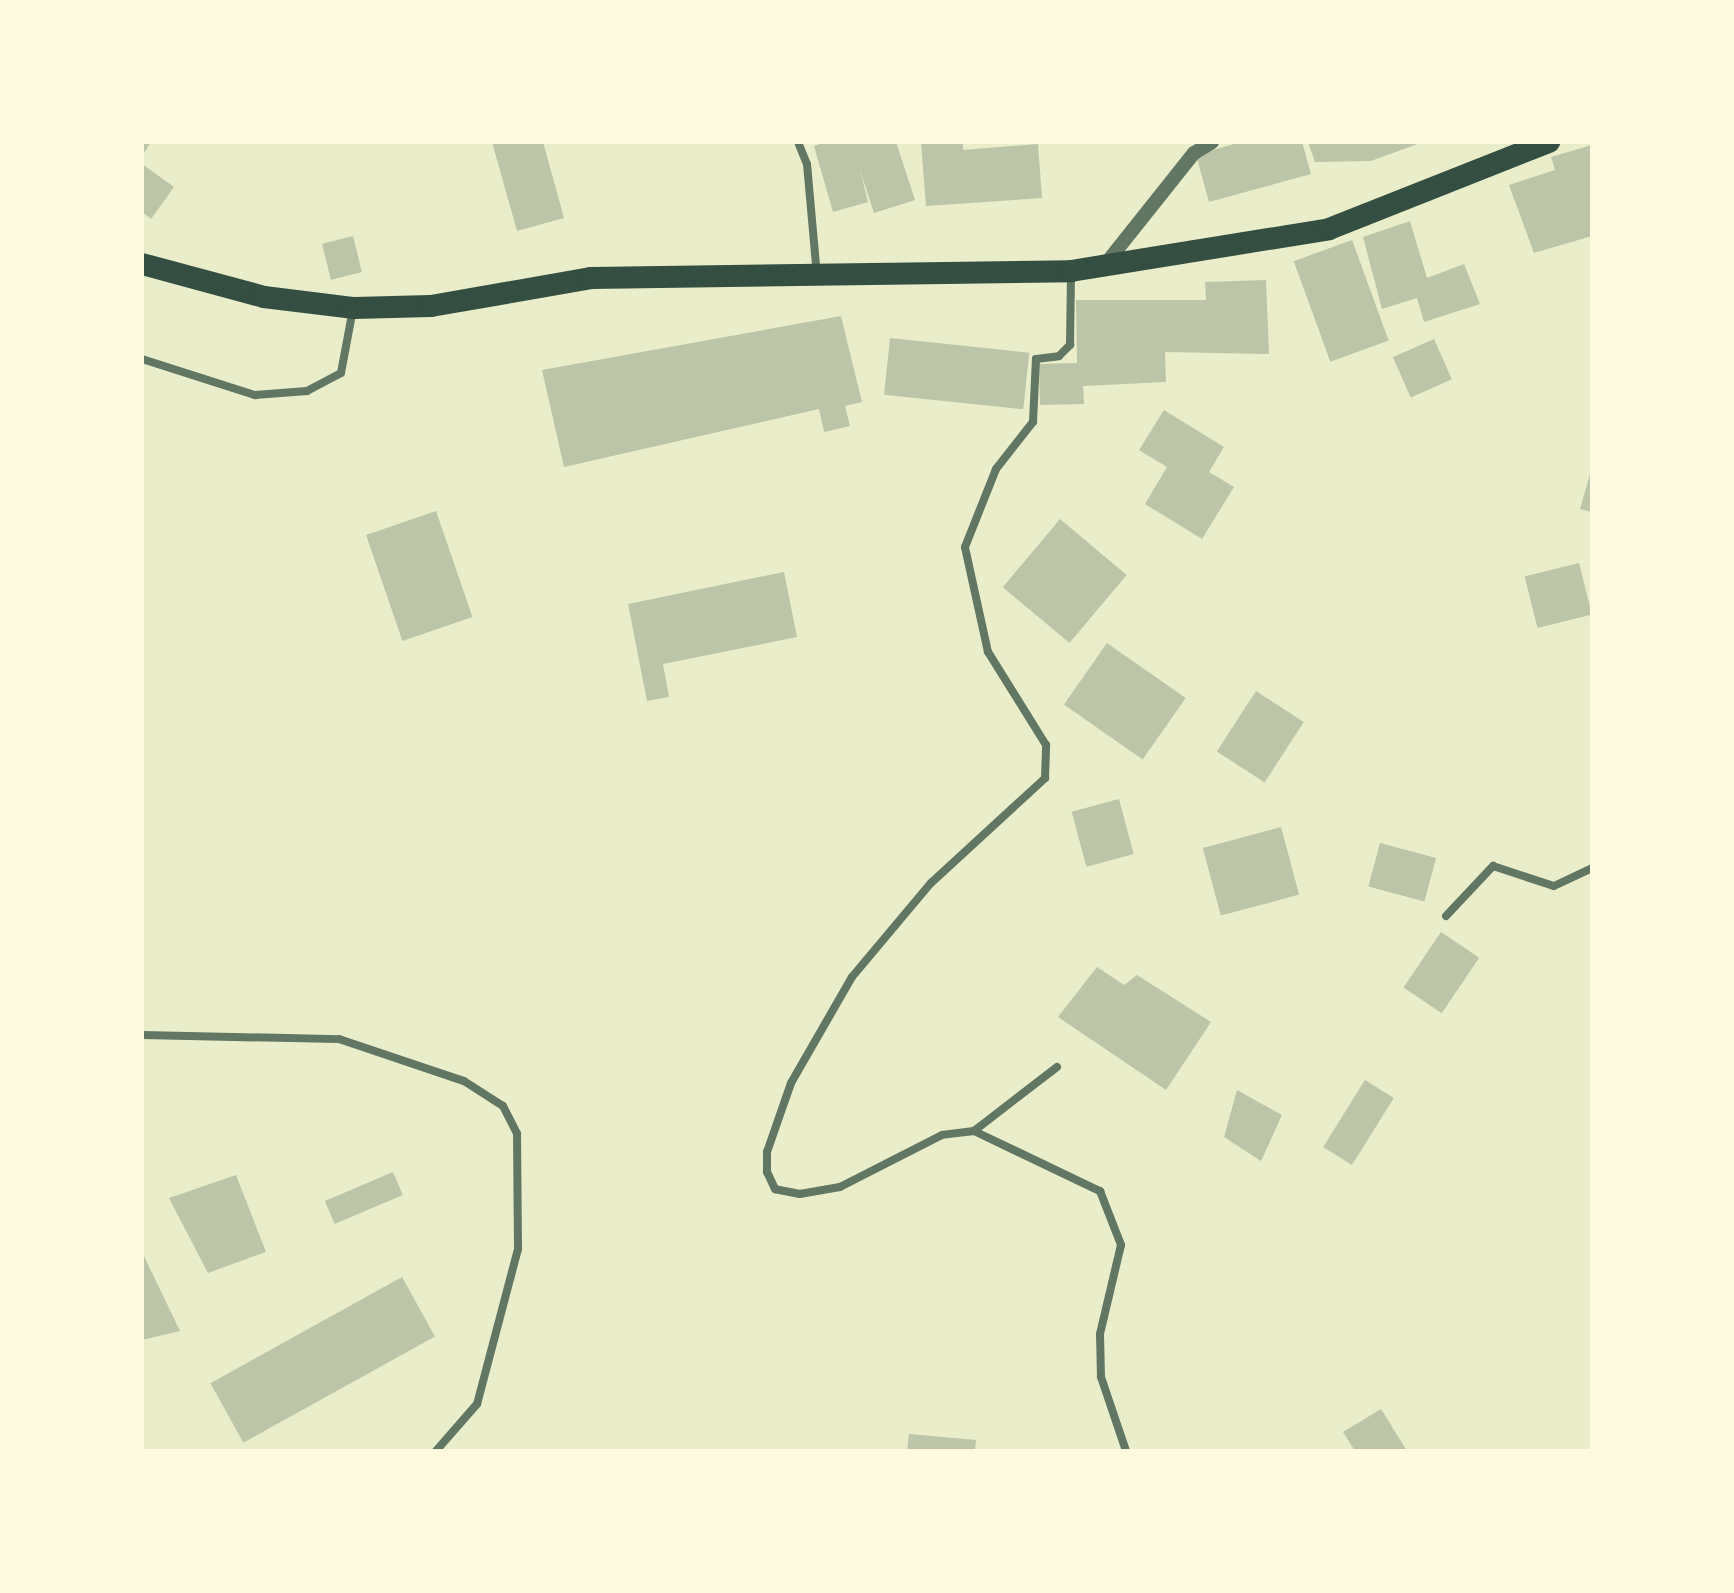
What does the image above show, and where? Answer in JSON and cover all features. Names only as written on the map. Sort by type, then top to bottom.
[{"type":"highway","points":[[142,264],[264,297],[354,308],[431,306],[591,278],[818,278],[1071,271],[1329,229],[1549,142]]},
{"type":"street","points":[[798,142],[807,164],[818,278]]},
{"type":"street","points":[[1104,266],[1194,153],[1212,142]]},
{"type":"street","points":[[1057,1067],[974,1131],[942,1135],[840,1187],[800,1194],[775,1189],[767,1172],[767,1152],[791,1083],[852,977],[931,883],[1045,778],[1046,745],[988,652],[965,547],[996,469],[1033,422],[1036,359],[1059,356],[1070,345],[1071,271]]},
{"type":"street","points":[[142,359],[255,395],[307,391],[341,373],[354,308]]},
{"type":"street","points":[[1446,916],[1493,866],[1554,886],[1592,868]]},
{"type":"street","points":[[142,1035],[339,1039],[464,1081],[503,1106],[517,1134],[518,1249],[477,1404],[436,1451]]},
{"type":"street","points":[[974,1131],[1100,1191],[1121,1245],[1100,1334],[1101,1377],[1126,1451]]},
{"type":"building","points":[[142,142],[151,142],[144,153],[142,152]]},
{"type":"building","points":[[492,142],[543,142],[564,218],[517,231]]},
{"type":"building","points":[[826,142],[896,142],[915,200],[874,213],[860,170],[868,202],[833,212],[814,146]]},
{"type":"building","points":[[921,142],[963,142],[963,150],[1038,144],[1042,198],[926,206]]},
{"type":"building","points":[[1241,142],[1302,142],[1311,174],[1209,202],[1196,155]]},
{"type":"building","points":[[1308,142],[1423,142],[1371,161],[1315,162]]},
{"type":"building","points":[[1592,145],[1592,236],[1534,253],[1509,185],[1555,170],[1551,157]]},
{"type":"building","points":[[142,164],[174,187],[151,219],[142,212]]},
{"type":"building","points":[[1410,221],[1427,278],[1464,264],[1480,304],[1424,322],[1417,298],[1382,309],[1363,237]]},
{"type":"building","points":[[353,236],[362,272],[331,280],[322,244]]},
{"type":"building","points":[[1352,240],[1389,341],[1330,362],[1294,261]]},
{"type":"building","points":[[1266,280],[1269,354],[1165,352],[1166,382],[1083,386],[1084,404],[1040,405],[1039,364],[1077,363],[1076,300],[1206,300],[1205,282]]},
{"type":"building","points":[[841,316],[862,402],[845,406],[850,426],[824,432],[819,409],[564,467],[542,370]]},
{"type":"building","points":[[890,338],[1029,353],[1023,409],[884,395]]},
{"type":"building","points":[[1434,339],[1452,379],[1411,397],[1393,357]]},
{"type":"building","points":[[1164,410],[1224,447],[1209,472],[1234,487],[1202,539],[1145,504],[1167,467],[1139,450]]},
{"type":"building","points":[[1592,472],[1592,512],[1580,509]]},
{"type":"building","points":[[436,511],[472,617],[402,641],[366,535]]},
{"type":"building","points":[[1060,519],[1127,575],[1069,643],[1003,587]]},
{"type":"building","points":[[1579,563],[1592,614],[1537,628],[1525,577]]},
{"type":"building","points":[[784,572],[797,637],[663,664],[669,697],[647,701],[628,604]]},
{"type":"building","points":[[1107,643],[1186,698],[1143,759],[1064,704]]},
{"type":"building","points":[[1256,691],[1304,722],[1265,782],[1217,751]]},
{"type":"building","points":[[1119,799],[1134,854],[1086,867],[1072,812]]},
{"type":"building","points":[[1281,827],[1299,895],[1221,916],[1203,848]]},
{"type":"building","points":[[1380,843],[1436,858],[1424,901],[1368,886]]},
{"type":"building","points":[[1441,932],[1479,958],[1442,1013],[1404,988]]},
{"type":"building","points":[[1097,967],[1124,985],[1137,975],[1211,1022],[1166,1090],[1058,1017]]},
{"type":"building","points":[[1365,1080],[1394,1098],[1352,1165],[1323,1147]]},
{"type":"building","points":[[1237,1090],[1282,1115],[1261,1161],[1224,1137]]},
{"type":"building","points":[[393,1172],[403,1195],[335,1224],[325,1201]]},
{"type":"building","points":[[236,1175],[266,1252],[208,1273],[169,1198]]},
{"type":"building","points":[[142,1252],[180,1331],[142,1340]]},
{"type":"building","points":[[402,1277],[435,1336],[243,1443],[210,1383]]},
{"type":"building","points":[[1381,1409],[1407,1451],[1355,1451],[1343,1432]]},
{"type":"building","points":[[909,1434],[976,1440],[975,1451],[907,1451]]}]
